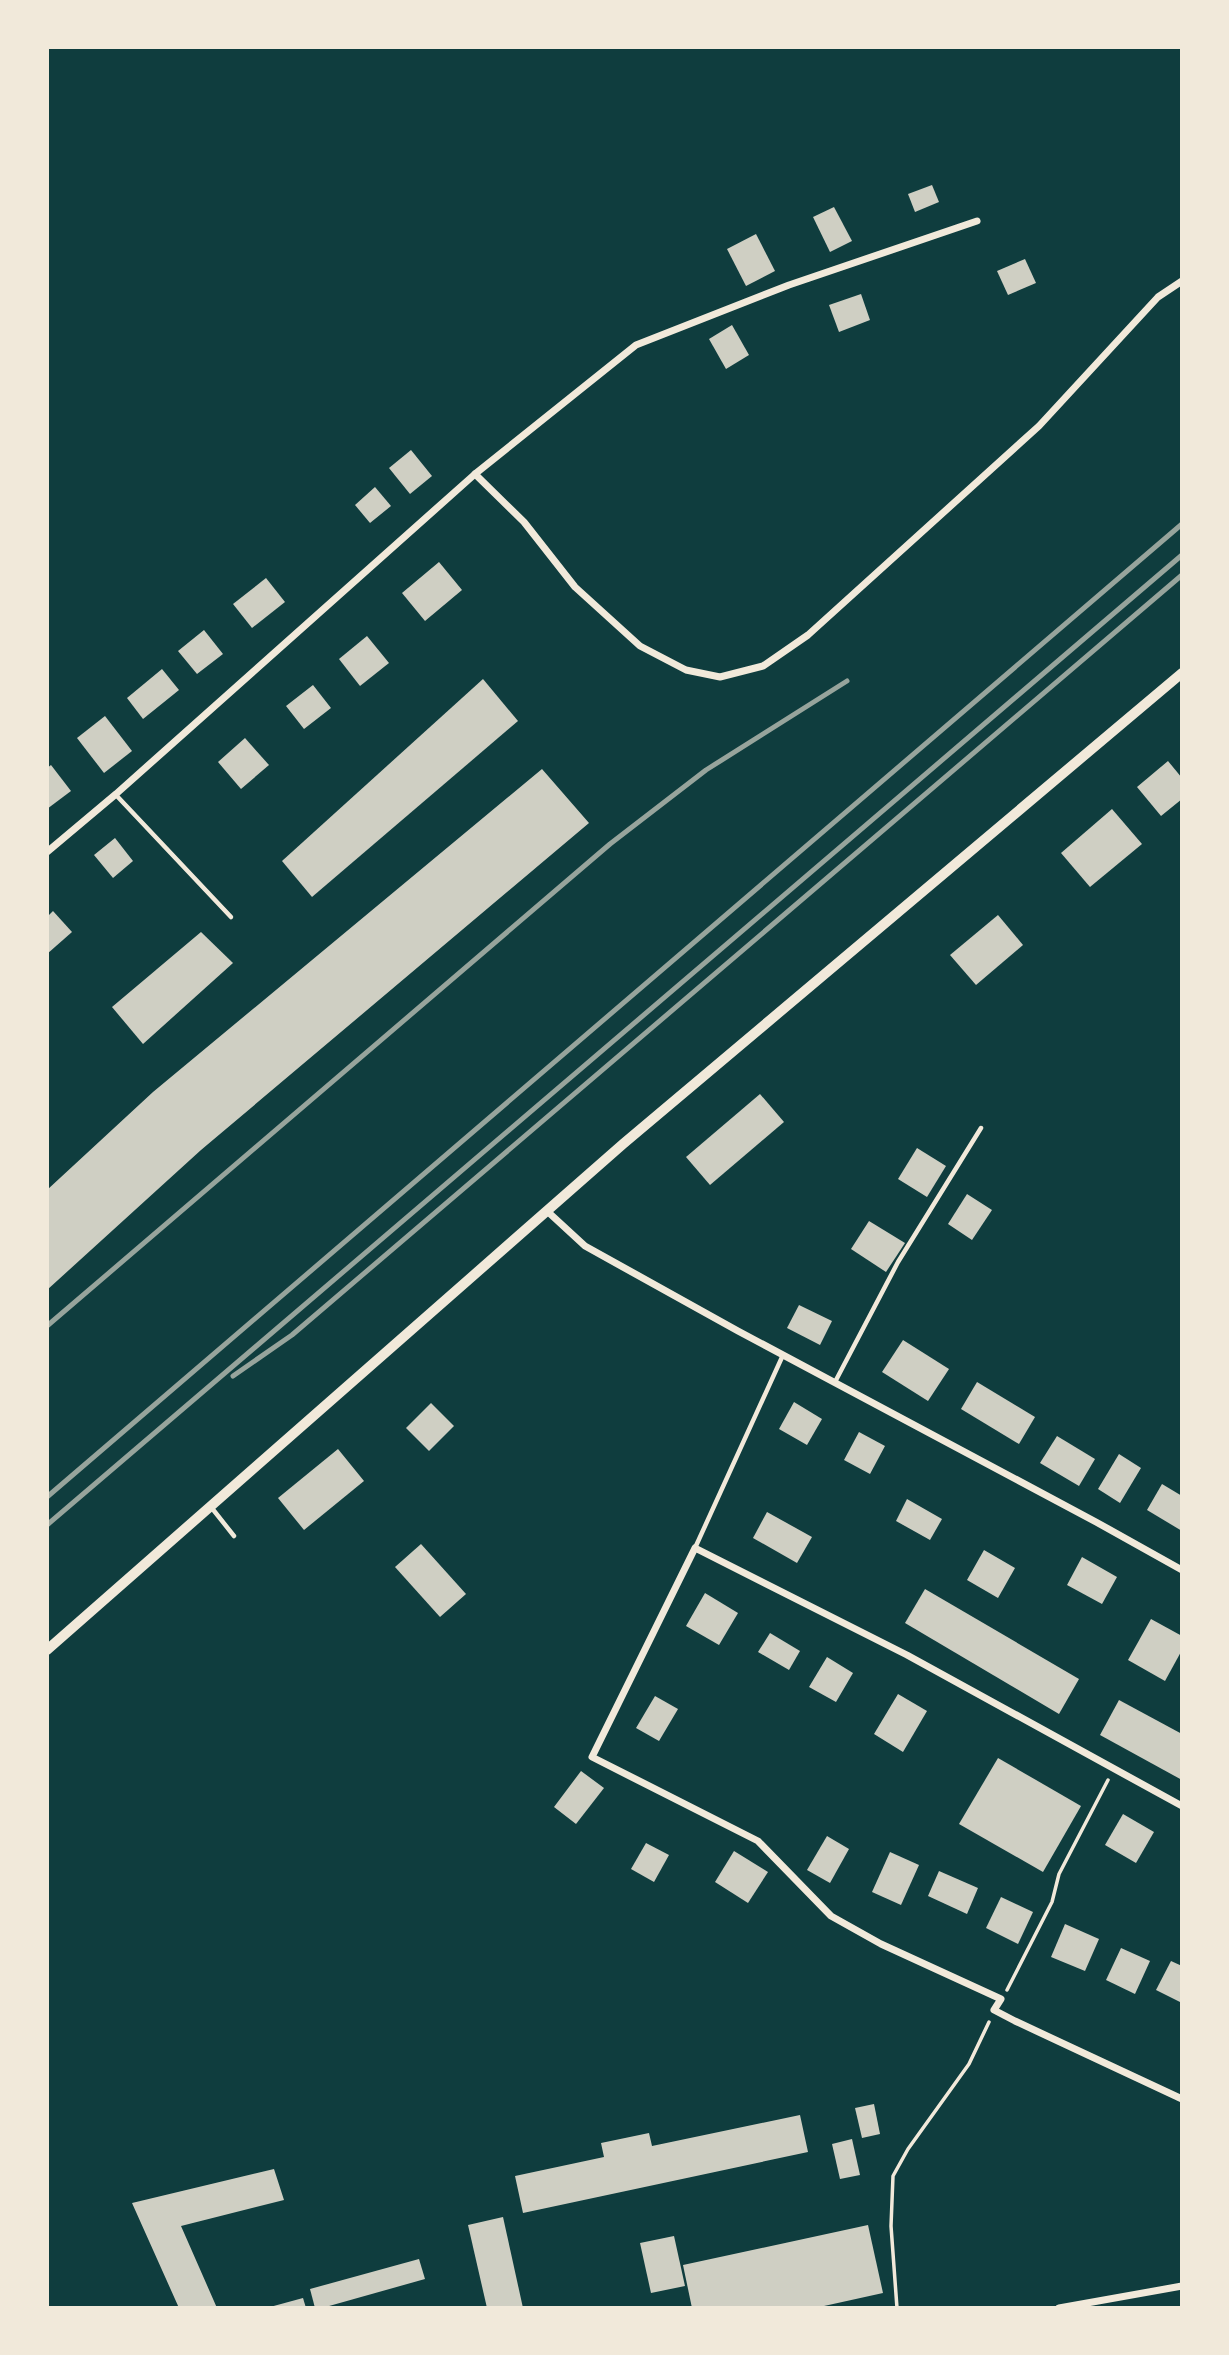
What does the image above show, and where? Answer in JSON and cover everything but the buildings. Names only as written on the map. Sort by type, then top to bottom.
[{"type":"street","points":[[47,852],[116,794],[475,474],[636,345],[789,285],[977,221]]},
{"type":"street","points":[[475,474],[524,522],[575,587],[640,646],[686,670],[720,677],[763,666],[808,635],[1039,426],[1158,297],[1182,281]]},
{"type":"street","points":[[47,1650],[623,1144],[1182,673]]},
{"type":"street","points":[[547,1211],[585,1246],[1182,1570]]},
{"type":"street","points":[[1182,1806],[907,1655],[695,1548],[592,1758],[758,1841],[831,1916],[881,1944],[1001,1999],[994,2010],[1182,2099]]},
{"type":"street","points":[[1059,2308],[1182,2286]]},
{"type":"lane","points":[[116,794],[231,917]]},
{"type":"lane","points":[[835,1382],[898,1262],[981,1128]]},
{"type":"lane","points":[[695,1548],[783,1355]]},
{"type":"lane","points":[[211,1507],[234,1536]]},
{"type":"path","points":[[1001,1999],[1012,1983],[1052,1902],[1059,1874],[1114,1769]]},
{"type":"path","points":[[897,2308],[891,2226],[893,2176],[908,2149],[969,2064],[994,2010]]},
{"type":"railway","points":[[47,1497],[1182,524]]},
{"type":"railway","points":[[47,1525],[1182,555]]},
{"type":"railway","points":[[233,1376],[292,1335],[1182,575]]},
{"type":"railway","points":[[47,1326],[610,844],[706,770],[847,681]]}]
